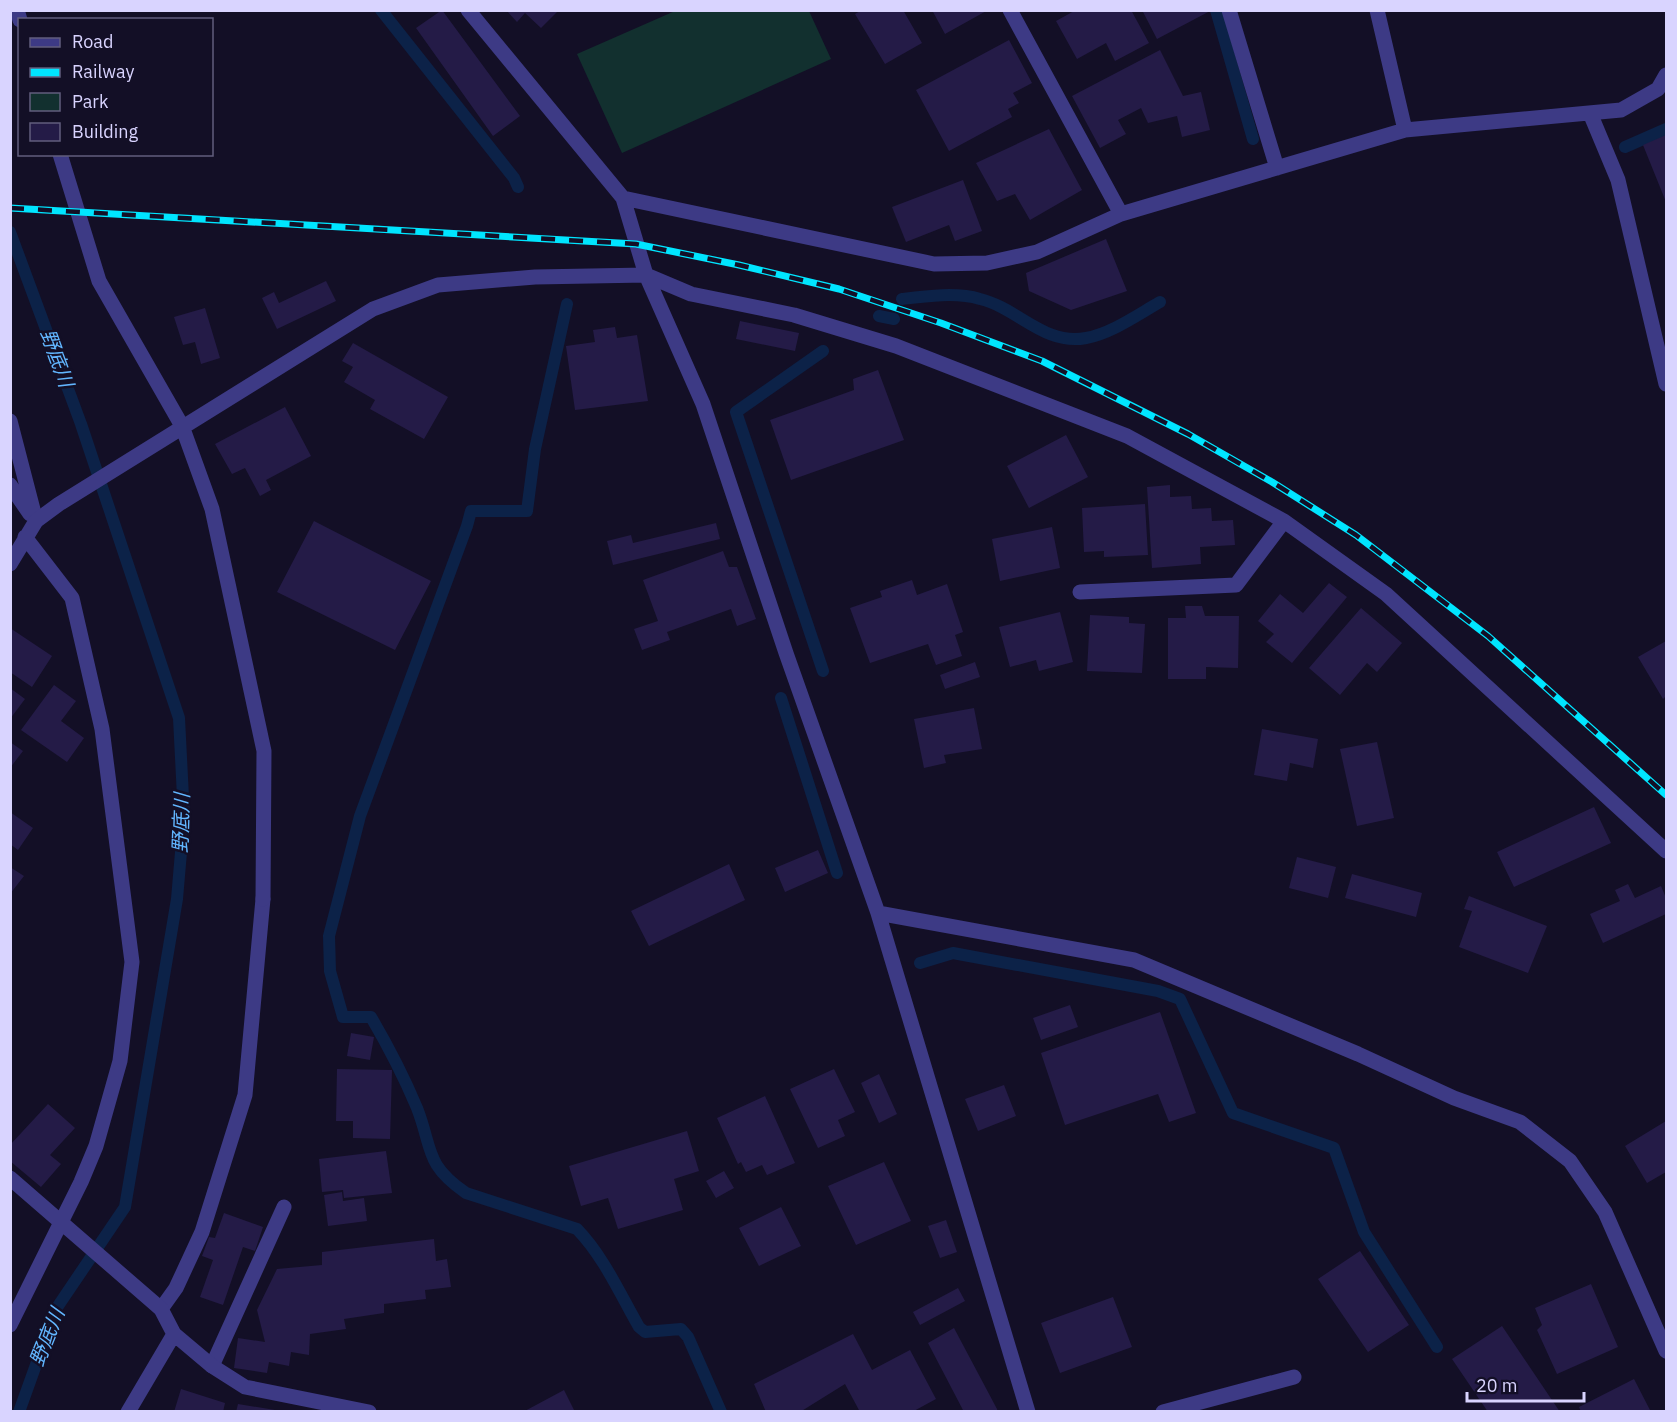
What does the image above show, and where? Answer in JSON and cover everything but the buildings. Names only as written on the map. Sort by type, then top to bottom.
[{"type":"street","points":[[468,10],[623,198],[646,275],[703,404],[786,653],[878,913],[1028,1412]]},
{"type":"street","points":[[1010,10],[1121,214]]},
{"type":"street","points":[[1229,10],[1277,168]]},
{"type":"street","points":[[1377,10],[1405,130]]},
{"type":"street","points":[[623,198],[934,264],[987,263],[1037,252],[1121,214],[1405,130],[1621,110],[1658,89],[1666,75]]},
{"type":"street","points":[[1590,113],[1618,180],[1666,384]]},
{"type":"street","points":[[61,156],[99,281],[182,426],[212,509],[264,751],[263,899],[246,1095],[202,1232],[176,1288],[161,1309]]},
{"type":"street","points":[[10,564],[36,521],[59,504],[146,447],[301,356],[373,309],[438,285],[535,277],[646,275],[691,294],[794,315],[848,329],[907,351],[1127,436],[1284,521],[1386,594],[1666,851]]},
{"type":"street","points":[[10,421],[36,521]]},
{"type":"street","points":[[10,485],[36,521]]},
{"type":"street","points":[[1080,592],[1236,585],[1284,521]]},
{"type":"street","points":[[10,1325],[96,1146],[120,1062],[132,962],[102,729],[72,598],[25,537]]},
{"type":"street","points":[[878,913],[1134,960],[1358,1054],[1454,1098],[1520,1122],[1570,1161],[1605,1212],[1666,1351]]},
{"type":"street","points":[[10,1178],[75,1233],[143,1296],[161,1309],[174,1334],[212,1366],[245,1387],[369,1412]]},
{"type":"street","points":[[212,1366],[284,1208]]},
{"type":"street","points":[[128,1412],[174,1334]]},
{"type":"street","points":[[1163,1412],[1294,1377]]},
{"type":"green space","points":[[675,11],[809,11],[831,59],[622,153],[577,54]]},
{"type":"waterway","points":[[381,10],[514,178],[518,187]]},
{"type":"waterway","points":[[1216,10],[1253,139]]},
{"type":"waterway","points":[[1625,147],[1666,129]]},
{"type":"waterway","name":"野底川","points":[[10,232],[81,424],[179,718],[184,817],[177,899],[125,1207],[56,1309],[19,1412]]},
{"type":"waterway","points":[[902,299],[941,295],[980,299],[1007,310],[1044,332],[1071,339],[1096,336],[1160,302]]},
{"type":"waterway","points":[[567,304],[535,449],[527,511],[471,511],[360,816],[329,936],[330,971],[343,1017],[371,1017],[412,1096],[432,1155],[443,1173],[466,1193],[577,1229],[603,1264],[639,1327],[645,1332],[681,1329],[688,1337],[721,1412]]},
{"type":"waterway","points":[[879,316],[894,319]]},
{"type":"waterway","points":[[823,351],[736,412],[823,671]]},
{"type":"waterway","points":[[781,698],[837,873]]},
{"type":"waterway","points":[[920,963],[953,953],[1158,991],[1180,999],[1233,1113],[1334,1148],[1364,1232],[1437,1347]]},
{"type":"railway","points":[[10,208],[636,244],[839,289],[941,323],[1042,361],[1188,434],[1272,482],[1356,535],[1488,636],[1666,795]]}]
